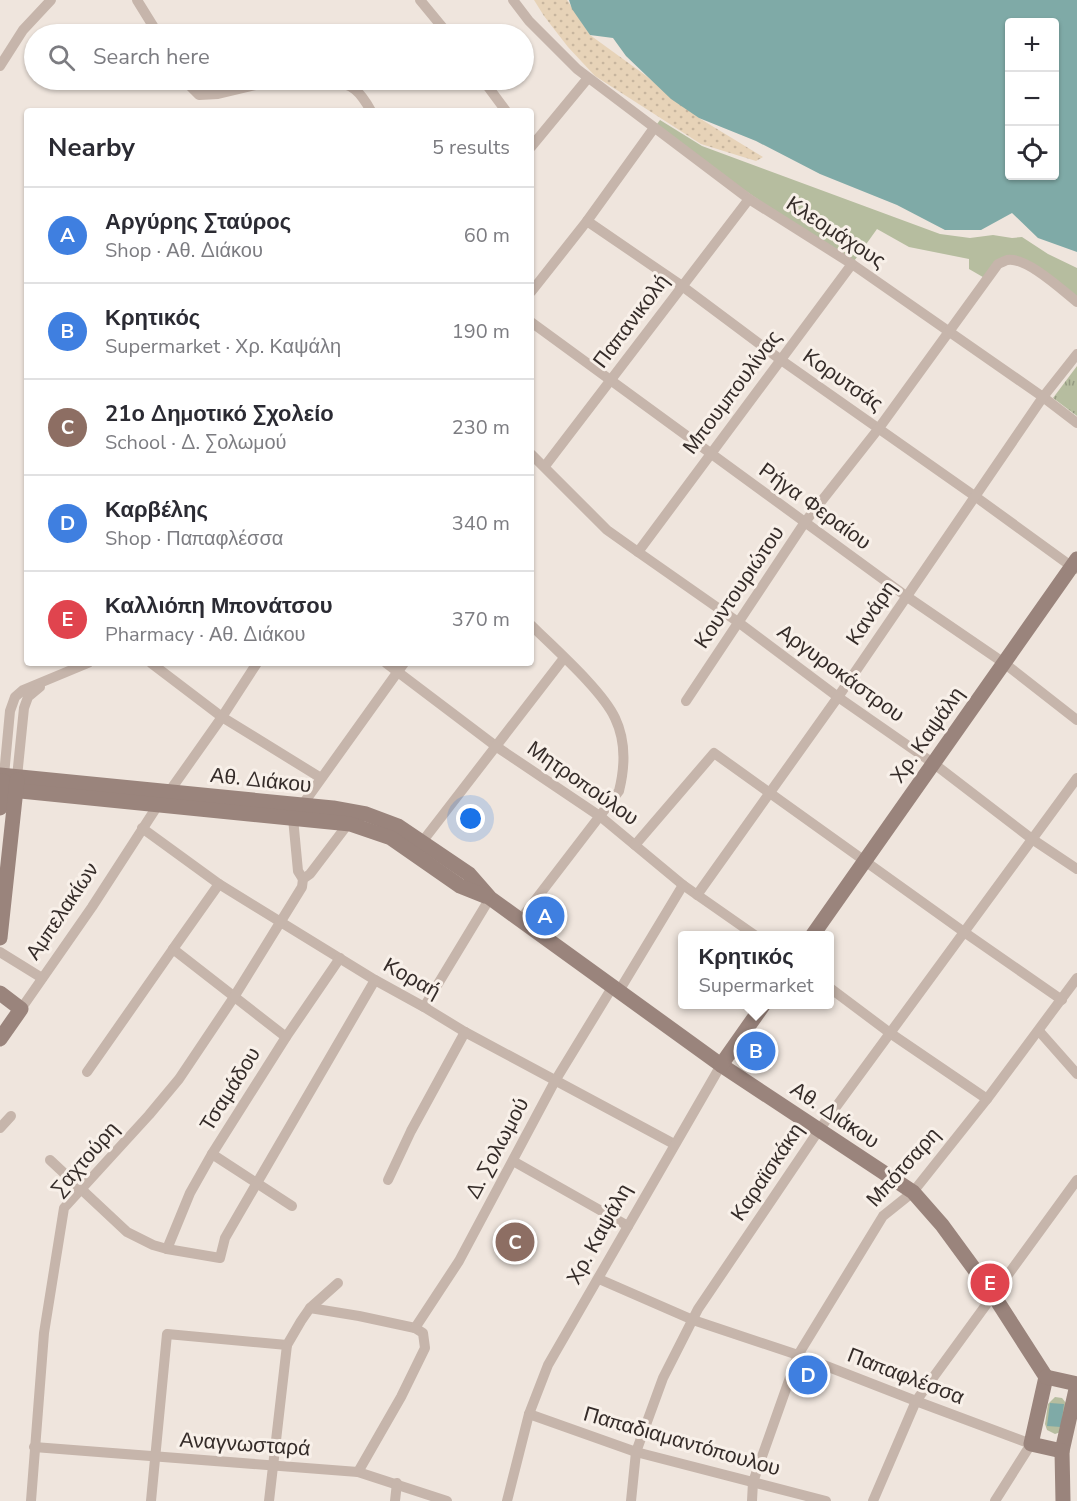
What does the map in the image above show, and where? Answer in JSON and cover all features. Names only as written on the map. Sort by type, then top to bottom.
[{"type":"street","points":[[29,24],[51,0]]},
{"type":"street","points":[[137,0],[152,24]]},
{"type":"street","points":[[420,0],[440,24]]},
{"type":"street","name":"Κλεομάχους","points":[[513,0],[577,69],[654,128],[749,199],[852,264],[1077,423]]},
{"type":"street","points":[[0,66],[24,29]]},
{"type":"street","points":[[534,143],[588,78]]},
{"type":"street","points":[[194,90],[199,95],[235,90]]},
{"type":"street","points":[[356,90],[362,94],[369,108]]},
{"type":"street","points":[[491,90],[505,108]]},
{"type":"street","points":[[534,288],[587,221],[654,128]]},
{"type":"street","name":"Παπανικολή","points":[[545,466],[749,199]]},
{"type":"street","name":"Κορυτσάς","points":[[587,221],[1075,566]]},
{"type":"street","name":"Κουντουριώτου","points":[[686,701],[805,522],[879,428],[998,264],[1007,260],[1021,262],[1077,303]]},
{"type":"street","name":"Μπουμπουλίνας","points":[[642,548],[710,453],[852,264]]},
{"type":"street","name":"Ρήγα Φεραίου","points":[[534,324],[906,596],[1004,663],[1077,720]]},
{"type":"street","name":"Κανάρη","points":[[697,895],[838,697],[1043,397],[1077,354]]},
{"type":"street","name":"Αργυροκάστρου","points":[[534,457],[607,530],[642,548],[838,697],[933,764],[1032,839],[1077,869]]},
{"type":"street","name":"Χρ. Καψάλη","points":[[816,931],[1075,566]]},
{"type":"street","points":[[520,920],[601,817],[619,791],[624,774],[624,748],[615,718],[600,696],[534,628]]},
{"type":"street","points":[[422,842],[564,658]]},
{"type":"street","points":[[0,808],[28,697],[50,679],[81,666]]},
{"type":"street","points":[[155,666],[222,717],[321,778]]},
{"type":"street","points":[[169,792],[255,666]]},
{"type":"street","points":[[303,879],[298,871],[293,818],[401,667]]},
{"type":"street","name":"Μητροπούλου","points":[[401,667],[496,747],[601,817],[683,885],[749,931]]},
{"type":"street","points":[[635,845],[714,753],[1062,1000]]},
{"type":"street","name":"Καραϊσκάκη","points":[[631,1501],[636,1452],[663,1378],[698,1309],[819,1130],[1077,778]]},
{"type":"street","points":[[0,938],[6,783]]},
{"type":"street","name":"Αθ. Διάκου","points":[[6,783],[169,792],[351,810],[398,826],[469,874],[490,898],[722,1065],[913,1192],[942,1225],[994,1296],[1046,1377]]},
{"type":"street","name":"Αθ. Διάκου","points":[[6,783],[158,805],[348,824],[391,838],[460,886],[490,898]]},
{"type":"street","name":"Αμπελακίων","points":[[0,1039],[92,908],[158,805]]},
{"type":"street","name":"Σαχτούρη","points":[[31,1501],[44,1333],[64,1208],[179,1079],[234,997],[302,887],[303,879],[310,874],[348,824]]},
{"type":"street","name":"Κοραή","points":[[142,828],[219,884],[375,980],[465,1032],[674,1144]]},
{"type":"street","points":[[87,1072],[219,884]]},
{"type":"street","points":[[616,989],[683,885]]},
{"type":"street","points":[[424,1007],[490,898]]},
{"type":"street","points":[[173,949],[286,1037]]},
{"type":"street","points":[[0,952],[42,978]]},
{"type":"street","name":"Τσαμάδου","points":[[167,1249],[190,1193],[212,1154],[286,1037],[340,958]]},
{"type":"street","name":"Μπότσαρη","points":[[752,1501],[753,1482],[798,1355],[883,1216],[913,1192],[987,1099],[1077,978]]},
{"type":"street","points":[[50,1160],[127,1232],[167,1249],[220,1258],[225,1238],[375,980]]},
{"type":"street","name":"Δ. Σολωμού","points":[[358,1472],[401,1397],[425,1348],[419,1330],[459,1261],[555,1081],[616,989]]},
{"type":"street","points":[[834,991],[890,1033],[987,1099]]},
{"type":"street","points":[[0,993],[21,1009]]},
{"type":"street","name":"Χρ. Καψάλη","points":[[507,1501],[529,1414],[548,1365],[674,1144],[722,1065],[761,1009]]},
{"type":"street","points":[[1039,1030],[1077,1074]]},
{"type":"street","points":[[388,1180],[411,1131],[465,1032]]},
{"type":"street","points":[[0,1128],[11,1116]]},
{"type":"street","points":[[212,1154],[291,1206]]},
{"type":"street","points":[[513,1161],[628,1226]]},
{"type":"street","points":[[873,1501],[916,1401],[1077,1180]]},
{"type":"street","name":"Παπαφλέσσα","points":[[599,1279],[693,1320],[798,1355],[1031,1444]]},
{"type":"street","points":[[269,1501],[287,1345],[310,1308],[338,1283]]},
{"type":"street","points":[[310,1308],[359,1316],[419,1330]]},
{"type":"street","points":[[151,1501],[167,1334],[287,1345]]},
{"type":"street","points":[[995,1501],[1031,1444],[1046,1377],[1077,1385],[1062,1451],[1063,1501]]},
{"type":"street","name":"Παπαδιαμαντόπουλου","points":[[529,1414],[636,1452],[826,1501]]},
{"type":"street","points":[[1031,1444],[1062,1451]]},
{"type":"street","name":"Αναγνωσταρά","points":[[34,1447],[358,1472],[447,1501]]},
{"type":"street","points":[[395,1501],[397,1483]]},
{"type":"green space","points":[[660,120],[702,146],[940,234],[970,238],[993,235],[1022,237],[1048,254],[1077,268],[1077,303],[1044,277],[1006,260],[988,280],[969,269],[969,259],[909,247],[877,229],[852,264],[654,128]]},
{"type":"green space","points":[[1077,366],[1077,416],[1053,398]]},
{"type":"green space","points":[[1055,1397],[1062,1398],[1066,1403],[1061,1432],[1055,1434],[1047,1430],[1045,1424],[1048,1404]]},
{"type":"sand","points":[[534,0],[567,0],[590,35],[699,118],[763,157],[756,161],[701,144],[595,76],[568,47]]},
{"type":"water","points":[[569,0],[1077,0],[1077,252],[1038,238],[1012,213],[981,230],[945,230],[897,205],[820,174],[756,141],[699,118],[671,99],[626,56],[613,38],[590,35],[572,9]]},
{"type":"water","points":[[1050,1403],[1064,1404],[1061,1427],[1047,1426]]},
{"type":"place","name":"Αργύρης Σταύρος","points":[[545,916]]},
{"type":"place","name":"Κρητικός","points":[[756,1051]]},
{"type":"place","name":"21ο Δημοτικό Σχολείο","points":[[515,1242]]},
{"type":"place","name":"Καλλιόπη Μπονάτσου","points":[[990,1283]]},
{"type":"place","name":"Καρβέλης","points":[[808,1375]]}]
